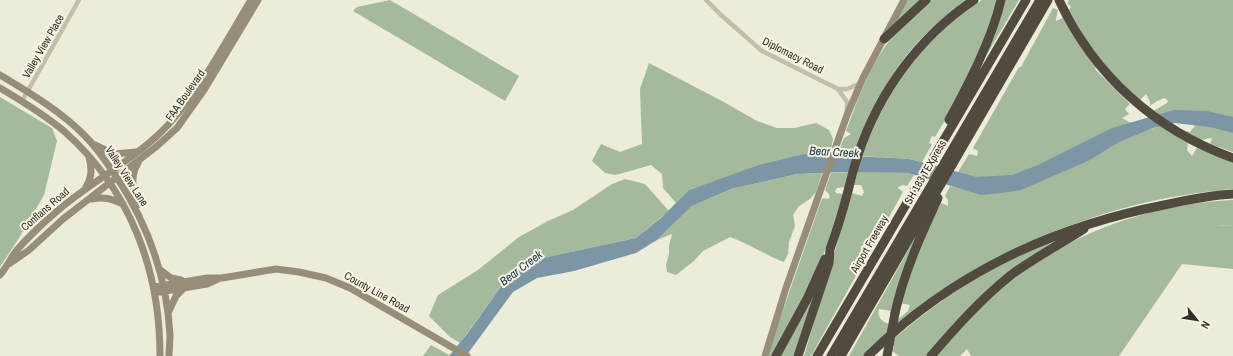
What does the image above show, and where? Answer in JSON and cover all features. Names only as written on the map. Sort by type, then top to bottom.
[{"type":"highway","points":[[884,39],[926,0]]},
{"type":"highway","points":[[798,356],[826,270],[830,249],[849,190],[857,157],[863,139],[883,97],[908,61],[939,27],[974,0]]},
{"type":"highway","points":[[887,356],[895,313],[909,265],[924,194],[949,145],[1001,0]]},
{"type":"highway","name":"Airport Freeway","points":[[817,356],[899,217],[945,176],[949,145],[1026,0]]},
{"type":"highway","name":"SH 183 TEXpress","points":[[831,356],[924,194],[949,145],[1034,0]]},
{"type":"highway","name":"SH 183 TEXpress","points":[[949,145],[1040,0]]},
{"type":"highway","name":"Airport Freeway","points":[[949,145],[1048,0]]},
{"type":"highway","points":[[1059,0],[1075,31],[1096,61],[1123,92],[1172,129],[1204,146],[1233,158]]},
{"type":"highway","name":"Airport Freeway","points":[[841,356],[924,194]]},
{"type":"highway","name":"SH 183 TEXpress","points":[[826,356],[924,194]]},
{"type":"highway","points":[[868,356],[918,313],[950,290],[981,271],[1032,244],[1076,228],[1138,210],[1204,197],[1233,194]]},
{"type":"highway","points":[[931,356],[964,317],[995,288],[1033,260],[1093,223]]},
{"type":"highway","points":[[776,356],[807,298],[830,249]]},
{"type":"main road","name":"FAA Boulevard","points":[[105,176],[115,175],[139,161],[176,128],[204,90],[251,0]]},
{"type":"main road","name":"FAA Boulevard","points":[[110,183],[115,175],[137,152],[159,135],[177,114],[258,0]]},
{"type":"main road","points":[[765,356],[784,295],[841,132],[861,83],[904,0]]},
{"type":"main road","name":"Valley View Lane","points":[[0,75],[68,121],[93,144],[126,191],[139,215],[152,247],[164,288],[170,335],[169,356]]},
{"type":"main road","name":"Valley View Lane","points":[[0,88],[55,123],[88,155],[105,176],[123,204],[141,241],[154,290],[159,316],[160,356]]},
{"type":"main road","points":[[93,144],[114,154],[137,152]]},
{"type":"main road","points":[[85,190],[92,172],[88,155]]},
{"type":"main road","points":[[139,161],[134,172],[132,182],[139,215]]},
{"type":"main road","name":"Conflans Road","points":[[8,266],[16,251],[32,233],[58,210],[105,176]]},
{"type":"main road","name":"Conflans Road","points":[[0,275],[8,266],[29,250],[63,218],[110,183]]},
{"type":"main road","points":[[89,199],[101,197],[110,198],[123,204]]},
{"type":"main road","points":[[159,269],[171,278],[185,284],[176,296],[167,315]]},
{"type":"main road","name":"County Line Road","points":[[154,290],[207,278],[222,278],[276,270],[299,272],[326,278],[350,288],[467,356]]},
{"type":"street","name":"Valley View Place","points":[[22,101],[79,0]]},
{"type":"street","name":"Diplomacy Road","points":[[706,0],[762,51],[838,89]]},
{"type":"street","points":[[838,89],[847,89],[861,83]]},
{"type":"street","points":[[838,89],[847,102],[848,115]]},
{"type":"green space","points":[[390,0],[519,76],[505,101],[353,11],[357,7]]},
{"type":"green space","points":[[908,0],[921,0],[895,23]]},
{"type":"green space","points":[[929,0],[967,0],[931,29],[917,43],[894,72],[867,121],[853,156],[837,155],[844,138],[851,134],[846,131],[865,82],[877,59],[892,37]]},
{"type":"green space","points":[[982,0],[998,0],[989,31],[951,110],[935,137],[932,136],[929,143],[932,144],[922,162],[910,159],[862,156],[871,132],[882,110],[909,68],[942,31]]},
{"type":"green space","points":[[1005,0],[1019,0],[986,56]]},
{"type":"green space","points":[[1069,0],[1233,0],[1233,152],[1210,144],[1212,138],[1200,140],[1185,131],[1190,132],[1195,126],[1178,110],[1158,115],[1153,111],[1167,103],[1168,101],[1165,98],[1150,106],[1150,102],[1146,94],[1140,100],[1113,75],[1086,40],[1069,10],[1071,7],[1067,3]]},
{"type":"green space","points":[[1053,8],[1058,10],[1056,21],[1063,18],[1096,68],[1095,69],[1130,104],[1125,109],[1129,114],[1122,118],[1145,131],[1160,126],[1188,143],[1187,150],[1192,156],[1197,148],[1233,162],[1233,189],[1182,195],[1157,200],[1109,212],[1061,229],[1009,251],[974,270],[948,287],[895,327],[895,322],[908,311],[910,305],[899,303],[906,281],[936,212],[941,203],[948,206],[948,200],[945,196],[950,186],[961,189],[971,176],[958,172],[969,154],[977,156],[978,151],[973,148],[1019,67],[1021,67]]},
{"type":"green space","points":[[649,63],[757,121],[777,128],[794,128],[816,123],[829,130],[833,139],[830,155],[804,154],[691,189],[676,203],[663,188],[662,174],[651,165],[616,175],[605,173],[592,161],[601,144],[620,152],[642,144],[640,89]]},
{"type":"green space","points":[[0,97],[52,128],[57,141],[44,195],[0,267]]},
{"type":"green space","points":[[849,172],[845,187],[837,188],[835,191],[836,193],[843,194],[827,245],[815,276],[772,356],[767,356],[821,201],[823,198],[828,199],[830,197],[825,190],[831,173]]},
{"type":"green space","points":[[858,172],[908,173],[914,175],[907,186],[903,185],[898,187],[903,192],[811,356],[804,356],[852,193],[862,196],[864,192],[861,185],[854,185]]},
{"type":"green space","points":[[822,173],[816,192],[810,199],[799,206],[793,215],[795,226],[789,242],[788,254],[784,262],[730,237],[703,251],[694,261],[676,275],[667,272],[666,265],[672,234],[657,240],[692,206],[731,189],[797,174]]},
{"type":"green space","points":[[625,179],[645,184],[669,211],[636,238],[538,259],[505,281],[460,343],[450,337],[429,316],[438,295],[478,270],[519,237],[548,221],[573,210],[612,184]]},
{"type":"green space","points":[[1233,200],[1233,269],[1182,264],[1119,356],[971,356],[967,349],[960,356],[936,356],[975,311],[1015,277],[1043,258],[1072,242],[1103,228],[1134,217],[1200,203]]},
{"type":"green space","points":[[920,229],[891,311],[879,309],[881,319],[890,324],[888,332],[864,356],[849,356]]},
{"type":"green space","points":[[1071,233],[952,326],[926,356],[899,356],[892,351],[894,347],[892,340],[932,308],[974,279],[1029,251]]},
{"type":"green space","points":[[812,297],[813,298],[793,356],[778,356]]},
{"type":"green space","points":[[431,345],[451,356],[423,356]]},
{"type":"water","points":[[1174,110],[1207,111],[1233,117],[1233,133],[1210,127],[1174,123],[1153,128],[1119,142],[1088,161],[1021,190],[1001,193],[981,195],[908,173],[844,172],[797,174],[731,189],[692,206],[657,240],[636,253],[574,271],[537,278],[513,292],[466,356],[449,356],[467,334],[505,281],[538,259],[636,238],[661,218],[689,190],[759,165],[804,154],[910,159],[977,177],[1012,175],[1038,165],[1112,128]]},
{"type":"water label","name":"Bear Creek","points":[[834,152]]},
{"type":"water label","name":"Bear Creek","points":[[521,268]]}]
